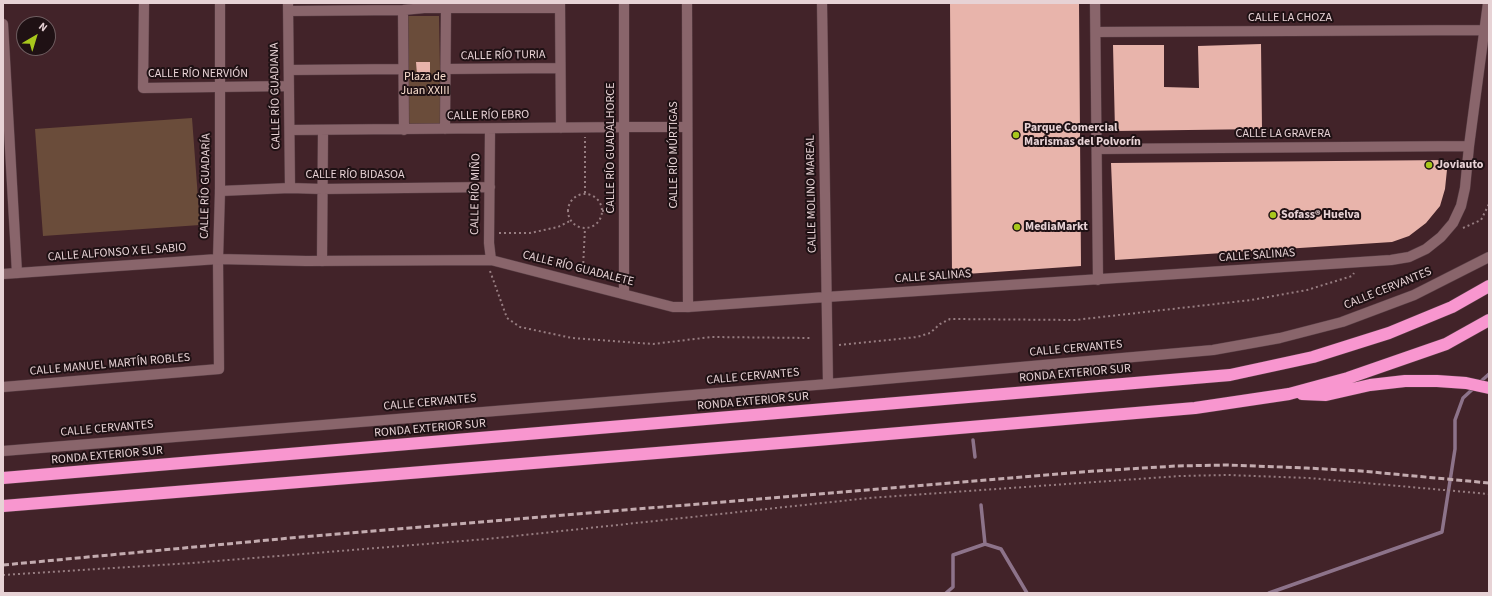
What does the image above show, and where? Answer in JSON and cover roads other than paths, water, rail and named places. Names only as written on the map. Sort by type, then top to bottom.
[{"type":"highway","name":"RONDA EXTERIOR SUR","points":[[3,478],[1230,375],[1313,357],[1389,333],[1452,307],[1489,286]]},
{"type":"highway","points":[[3,506],[1187,409],[1289,394],[1348,378],[1446,344],[1489,320]]},
{"type":"highway","points":[[1289,394],[1326,395],[1370,385],[1437,381],[1466,383],[1489,388]]},
{"type":"street","name":"CALLE RÍO NERVIÓN","points":[[144,3],[143,88],[289,86]]},
{"type":"street","name":"CALLE RÍO GUADARÍA","points":[[219,369],[218,259],[220,191],[220,3]]},
{"type":"street","name":"CALLE RÍO GUADALHORCE","points":[[624,3],[624,294]]},
{"type":"street","name":"CALLE RÍO MÚRTIGAS","points":[[687,3],[688,307]]},
{"type":"street","name":"CALLE MOLINO MAREAL","points":[[822,3],[828,384]]},
{"type":"street","points":[[1095,3],[1098,280]]},
{"type":"street","name":"CALLE SALINAS","points":[[826,297],[1391,260],[1409,257],[1431,245],[1441,237],[1452,223],[1461,206],[1465,188],[1469,146],[1488,3]]},
{"type":"street","points":[[288,7],[403,10],[424,6],[446,8],[560,5],[561,128]]},
{"type":"street","name":"CALLE RÍO GUADIANA","points":[[288,7],[290,188]]},
{"type":"street","points":[[445,129],[446,8]]},
{"type":"street","points":[[403,10],[404,130]]},
{"type":"street","points":[[3,24],[6,136],[17,273]]},
{"type":"street","name":"CALLE LA CHOZA","points":[[1096,32],[1484,30]]},
{"type":"street","name":"CALLE RÍO TURIA","points":[[446,69],[560,68]]},
{"type":"street","points":[[289,70],[404,69]]},
{"type":"street","name":"CALLE RÍO EBRO","points":[[290,130],[322,131],[687,127]]},
{"type":"street","name":"CALLE RÍO MIÑO","points":[[490,129],[489,243],[491,260]]},
{"type":"street","points":[[322,131],[322,260]]},
{"type":"street","name":"CALLE LA GRAVERA","points":[[1097,149],[1469,146]]},
{"type":"street","name":"CALLE RÍO BIDASOA","points":[[220,191],[290,188],[490,187]]},
{"type":"street","name":"CALLE CERVANTES","points":[[3,451],[828,384],[1213,350],[1280,338],[1342,322],[1414,295],[1489,257]]},
{"type":"street","name":"CALLE ALFONSO X EL SABIO","points":[[3,274],[218,259],[306,261]]},
{"type":"street","name":"CALLE RÍO GUADALETE","points":[[306,261],[491,260],[673,307],[826,297]]},
{"type":"street","name":"CALLE MANUEL MARTÍN ROBLES","points":[[3,387],[219,369]]},
{"type":"waterway","points":[[1479,383],[1489,374]]},
{"type":"waterway","points":[[1269,593],[1442,532],[1455,449],[1455,420],[1463,398],[1475,387]]},
{"type":"waterway","points":[[973,440],[975,457]]},
{"type":"waterway","points":[[981,505],[985,544]]},
{"type":"waterway","points":[[946,593],[953,587],[953,555],[985,544],[1001,549],[1027,593]]},
{"type":"railway","points":[[3,565],[301,537],[1095,471],[1176,466],[1228,465],[1306,468],[1361,471],[1489,483]]},
{"type":"place","name":"Parque Comercial Marismas del Polvorín","points":[[1016,135]]},
{"type":"place","name":"Joviauto","points":[[1429,165]]},
{"type":"place","name":"Sofass® Huelva","points":[[1273,215]]},
{"type":"place","name":"MediaMarkt","points":[[1017,227]]},
{"type":"park label","name":"Plaza de Juan XXIII","points":[[425,84]]}]
